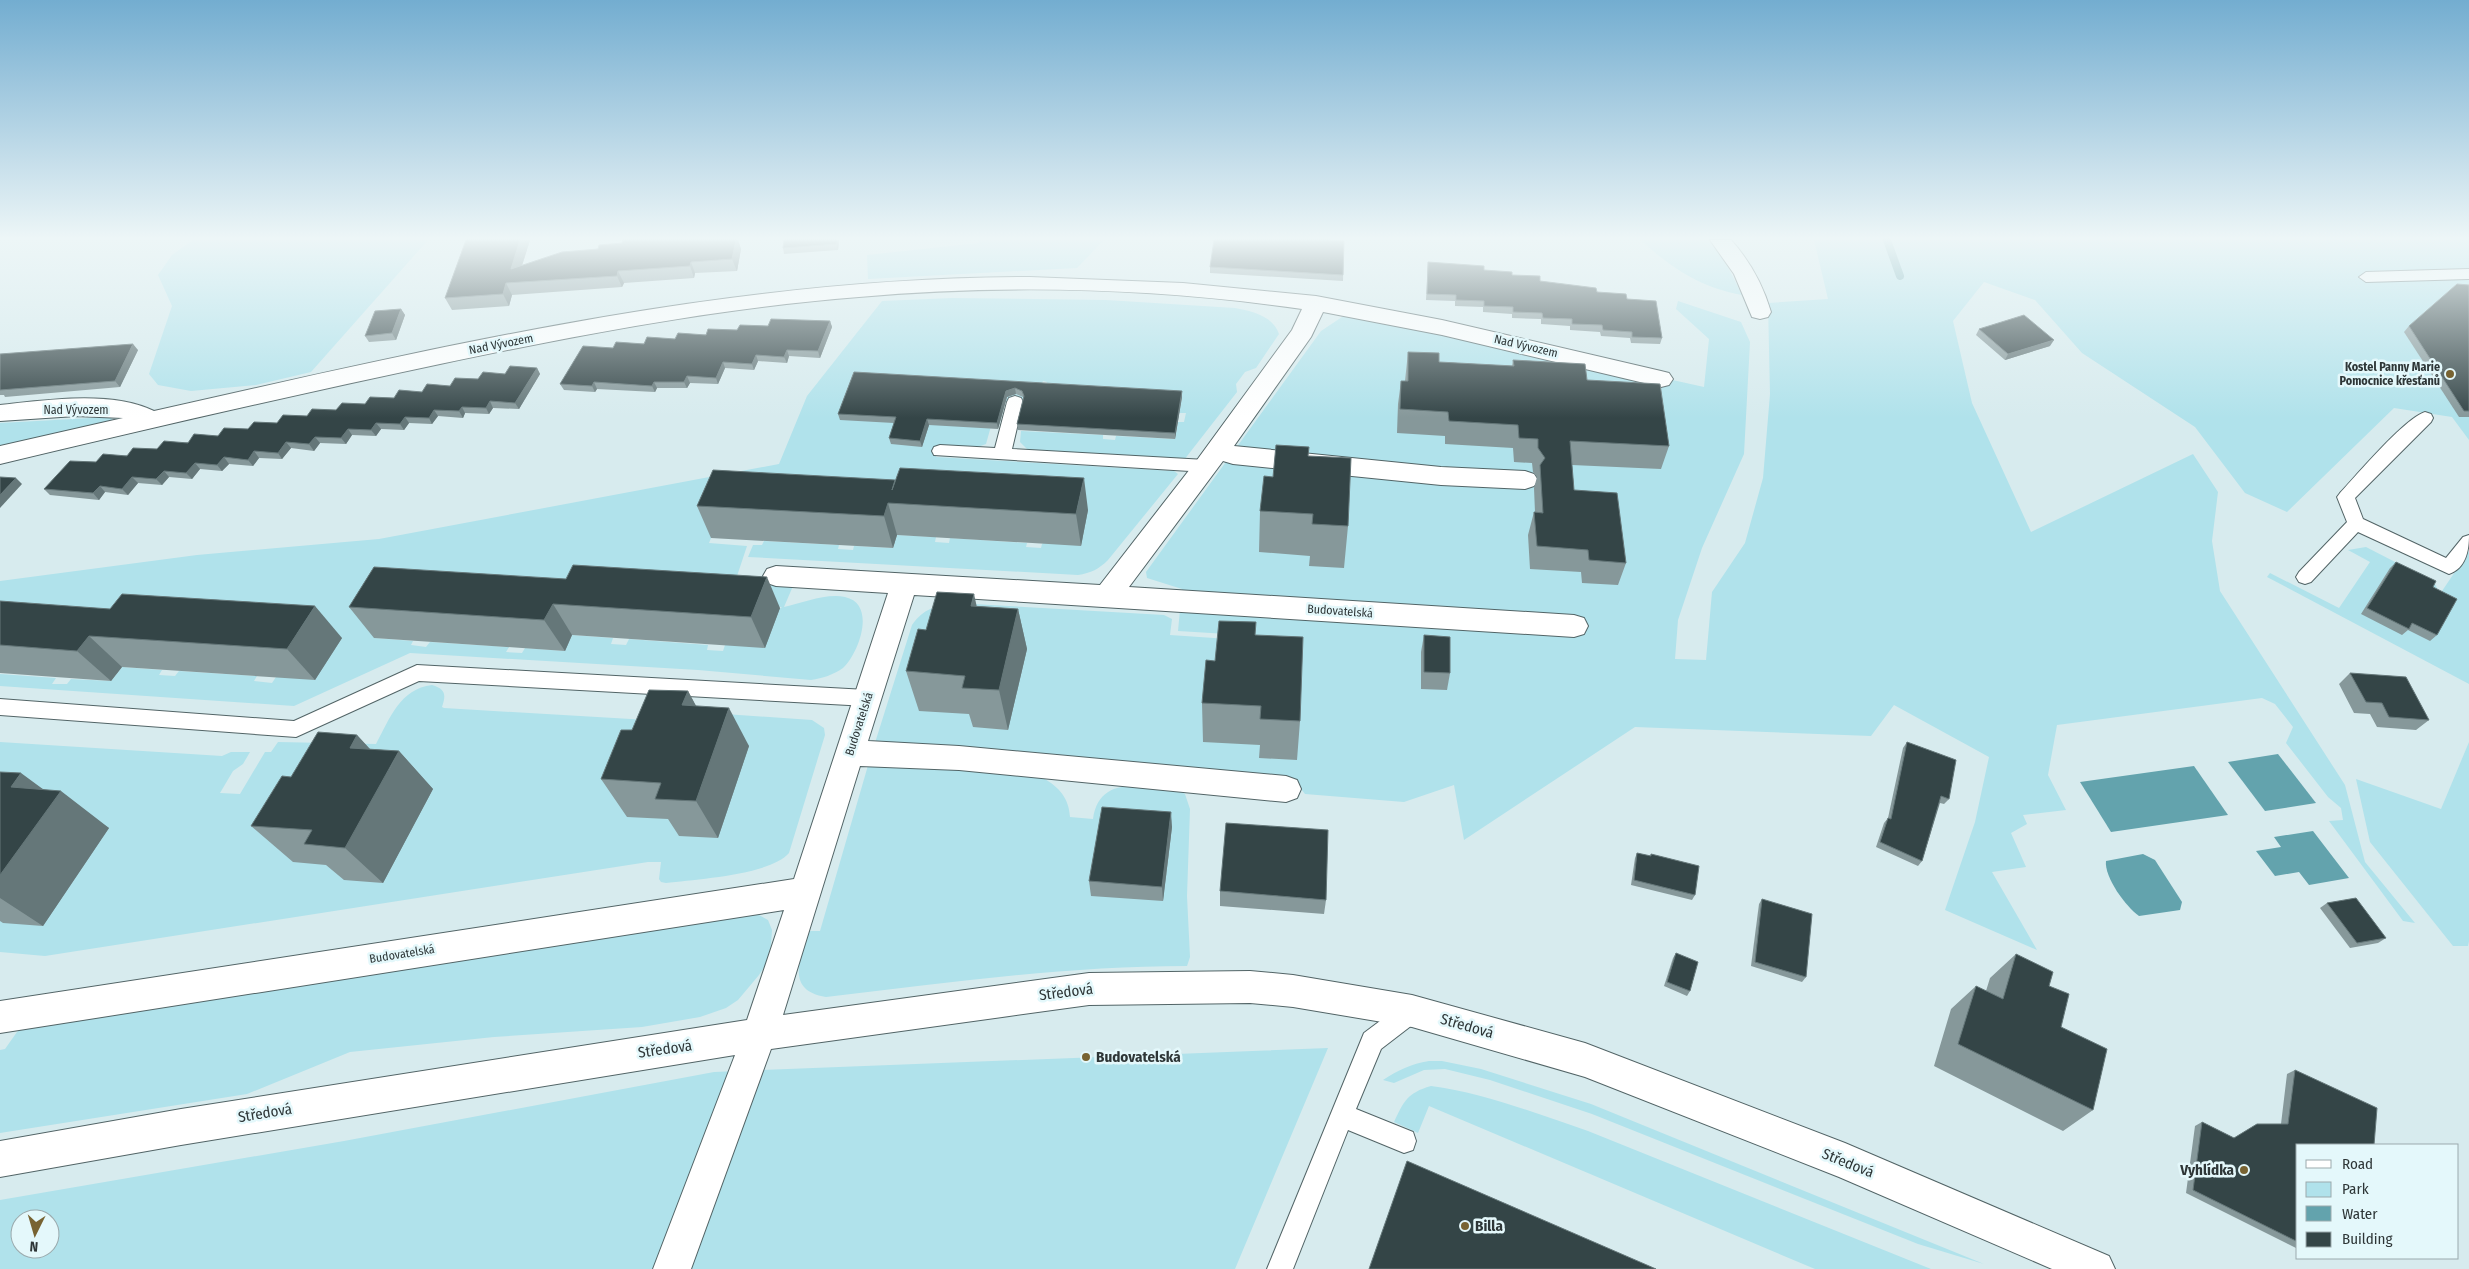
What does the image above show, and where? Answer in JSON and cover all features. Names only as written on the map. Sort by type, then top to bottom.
[{"type":"street","name":"Nad Vývozem","points":[[0,455],[334,378],[539,336],[724,304],[768,299]]},
{"type":"street","name":"Nad Vývozem","points":[[1277,299],[1316,303],[1512,342],[1661,379]]},
{"type":"street","points":[[1756,299],[1760,312]]},
{"type":"street","points":[[1107,596],[1212,458],[1303,332],[1316,303]]},
{"type":"street","name":"Nad Vývozem","points":[[0,413],[62,409],[123,410],[140,412],[145,417],[145,422]]},
{"type":"street","points":[[1212,458],[1233,454],[1431,475],[1524,480]]},
{"type":"street","name":"Budovatelská","points":[[776,576],[1574,626]]},
{"type":"street","name":"Budovatelská","points":[[672,1269],[759,1036],[904,584]]},
{"type":"street","points":[[849,753],[959,758],[1286,789]]},
{"type":"street","name":"Budovatelská","points":[[0,1016],[804,892]]},
{"type":"street","name":"Středová","points":[[0,1159],[181,1126],[846,1021],[1089,989],[1146,986],[1261,988],[1354,1000],[1412,1011],[1585,1060],[1845,1161],[2096,1269]]},
{"type":"lane","points":[[1002,455],[1016,402]]},
{"type":"lane","points":[[2425,418],[2346,497],[2356,524],[2449,568],[2469,542]]},
{"type":"lane","points":[[940,452],[1002,455],[1212,458]]},
{"type":"lane","points":[[2305,577],[2356,524]]},
{"type":"lane","points":[[0,707],[296,730],[417,673],[867,698]]},
{"type":"lane","points":[[1280,1269],[1372,1040],[1412,1011]]},
{"type":"lane","points":[[1341,1115],[1404,1140]]},
{"type":"green space","points":[[169,299],[376,299],[311,372],[256,385],[191,391],[158,385],[149,374],[172,306]]},
{"type":"green space","points":[[924,299],[1106,300],[1235,308],[1261,315],[1272,323],[1279,334],[1256,368],[1245,372],[1236,384],[1237,392],[1184,460],[1030,452],[1020,442],[1021,431],[1103,435],[1103,439],[1115,440],[1116,436],[1175,439],[1178,422],[1184,422],[1186,413],[1179,413],[1182,397],[1046,389],[1047,382],[1043,381],[1033,403],[998,401],[986,444],[975,448],[938,447],[936,457],[1174,471],[1178,474],[1108,560],[1091,572],[1078,575],[748,557],[753,545],[762,545],[764,541],[839,545],[838,549],[853,550],[854,546],[893,548],[897,535],[936,537],[935,542],[949,543],[950,538],[1027,543],[1026,547],[1041,548],[1042,544],[1088,510],[715,528],[709,543],[747,546],[735,582],[793,586],[784,607],[830,596],[845,597],[855,601],[863,619],[862,630],[855,652],[843,668],[824,677],[811,680],[698,670],[410,653],[294,706],[0,686],[0,674],[56,678],[52,684],[67,684],[71,679],[111,681],[122,667],[162,670],[159,675],[175,676],[179,671],[257,676],[254,681],[272,683],[276,677],[0,630],[0,581],[197,555],[379,539],[779,464],[807,396],[882,301]],"holes":[[[592,596],[782,607],[725,645],[723,651],[707,650],[708,645],[629,639],[626,645],[611,644],[613,638],[572,635],[564,651],[525,648],[522,653],[506,652],[509,647],[430,642],[426,647],[411,645],[413,641],[375,638]]]},
{"type":"green space","points":[[1825,299],[1970,299],[1953,321],[1972,403],[2031,532],[2193,454],[2218,492],[2212,541],[2220,591],[2345,785],[2365,862],[2415,923],[2403,921],[2329,821],[2343,820],[2341,808],[2328,797],[2286,743],[2293,727],[2275,704],[2262,698],[2057,725],[2048,775],[2066,810],[2023,815],[2027,824],[2011,833],[2026,867],[1992,872],[2037,950],[1945,910],[1975,822],[1989,757],[1894,705],[1871,736],[1635,727],[1464,840],[1454,785],[1404,802],[1305,794],[1297,784],[874,746],[912,625],[926,611],[936,607],[955,603],[1164,615],[1172,619],[1170,635],[1258,641],[1260,636],[1178,631],[1182,589],[1147,578],[1146,572],[1321,331],[1342,317],[1362,311],[1704,387],[1709,339],[1676,309],[1678,301],[1741,322],[1750,342],[1744,454],[1702,548],[1678,620],[1675,659],[1706,660],[1712,592],[1745,543],[1763,478],[1770,394],[1768,303]]},
{"type":"green space","points":[[2033,299],[2469,299],[2469,440],[2452,417],[2394,408],[2287,512],[2245,493],[2195,427],[2082,353]]},
{"type":"green space","points":[[110,417],[114,421],[0,447],[0,423]]},
{"type":"green space","points":[[2366,547],[2434,582],[2440,594],[2469,551],[2469,684],[2267,577],[2270,573],[2339,608],[2370,562],[2348,550]]},
{"type":"green space","points":[[432,685],[440,688],[444,693],[442,707],[444,708],[648,720],[653,709],[812,720],[824,728],[825,735],[789,853],[780,860],[750,871],[714,878],[666,883],[661,882],[659,879],[661,862],[648,862],[45,956],[0,952],[0,742],[222,756],[231,752],[250,752],[243,764],[233,771],[220,793],[240,794],[265,752],[271,752],[278,742],[376,744],[397,706],[412,692]]},
{"type":"green space","points":[[2469,742],[2469,941],[2468,946],[2453,946],[2370,842],[2356,779],[2441,809]]},
{"type":"green space","points":[[869,762],[1043,778],[1054,785],[1062,794],[1068,804],[1070,817],[1093,819],[1096,807],[1101,799],[1107,793],[1124,787],[1166,788],[1185,794],[1190,809],[1187,896],[1190,957],[1187,966],[1051,972],[826,997],[805,988],[800,980],[799,972],[802,952],[809,931],[820,931]]},
{"type":"green space","points":[[750,910],[768,920],[772,930],[771,945],[766,964],[738,1000],[726,1008],[700,1017],[642,1027],[494,1037],[350,1052],[247,1094],[0,1133],[0,1050],[5,1049],[17,1032],[26,1025]]},
{"type":"green space","points":[[1328,1048],[1235,1269],[0,1269],[0,1200],[344,1141],[714,1072]]},
{"type":"green space","points":[[1429,1061],[1442,1061],[1481,1069],[1591,1104],[1984,1264],[1918,1244],[1592,1114],[1490,1080],[1445,1069],[1424,1070],[1394,1083],[1383,1080],[1405,1068]]},
{"type":"green space","points":[[1431,1086],[1491,1099],[1588,1131],[1931,1269],[1815,1269],[1429,1106],[1418,1133],[1394,1122],[1401,1108],[1411,1095]]},
{"type":"water","points":[[2278,754],[2316,803],[2265,811],[2228,762]]},
{"type":"water","points":[[2194,766],[2228,815],[2111,832],[2080,782]]},
{"type":"water","points":[[2313,831],[2349,878],[2309,885],[2299,872],[2275,876],[2256,851],[2281,847],[2274,837]]},
{"type":"water","points":[[2143,854],[2155,860],[2182,902],[2180,910],[2139,916],[2128,906],[2117,891],[2108,875],[2106,861]]},
{"type":"building","points":[[1630,299],[1656,301],[1662,338],[1632,337],[1632,332],[1603,330],[1602,325],[1572,324],[1572,319],[1543,318],[1542,313],[1513,312],[1513,307],[1484,306],[1484,301],[1456,300]]},
{"type":"building","name":"Kostel Panny Marie Pomocnice křesťanů","points":[[2440,299],[2469,299],[2469,411],[2464,411],[2409,326]]},
{"type":"building","points":[[401,309],[392,333],[365,336],[375,311]]},
{"type":"building","points":[[2024,315],[2054,340],[2008,354],[1979,329]]},
{"type":"building","points":[[771,319],[830,321],[818,351],[787,350],[784,357],[756,355],[752,364],[723,362],[716,378],[687,376],[684,382],[654,382],[652,386],[594,382],[592,386],[560,384],[583,346],[613,348],[616,342],[644,344],[647,337],[675,339],[678,333],[706,335],[708,329],[737,330],[740,325],[768,326]]},
{"type":"building","points":[[133,344],[115,381],[0,390],[0,354]]},
{"type":"building","points":[[1408,352],[1439,353],[1439,362],[1514,366],[1513,360],[1585,364],[1587,380],[1660,384],[1669,446],[1570,441],[1574,490],[1617,493],[1626,563],[1589,560],[1588,550],[1537,546],[1534,512],[1543,513],[1540,465],[1545,458],[1538,448],[1538,439],[1519,438],[1518,425],[1449,421],[1448,412],[1400,409],[1401,381],[1408,381]]},
{"type":"building","points":[[510,366],[537,368],[515,403],[490,401],[486,408],[462,407],[459,411],[434,410],[429,418],[405,417],[400,424],[376,423],[371,430],[348,429],[341,438],[315,437],[309,444],[286,442],[278,453],[254,451],[248,460],[224,457],[217,465],[195,463],[186,473],[164,471],[156,479],[132,477],[122,489],[100,486],[93,493],[44,489],[70,461],[96,462],[103,454],[127,456],[133,448],[157,449],[164,441],[188,443],[194,434],[218,436],[224,428],[248,429],[254,422],[277,423],[283,415],[307,416],[312,409],[336,410],[342,403],[365,404],[370,397],[394,398],[399,390],[422,392],[427,384],[450,386],[455,378],[478,379],[483,372],[505,374]]},
{"type":"building","points":[[854,372],[1182,391],[1175,433],[1017,424],[1024,396],[1022,391],[1015,388],[1006,391],[997,423],[927,419],[920,441],[889,438],[896,417],[838,414]]},
{"type":"building","points":[[1276,445],[1309,447],[1308,456],[1351,458],[1348,526],[1312,524],[1313,514],[1260,511],[1264,476],[1273,477]]},
{"type":"building","points":[[900,468],[1084,478],[1076,514],[888,503],[884,516],[697,506],[713,470],[895,480],[892,490]]},
{"type":"building","points":[[0,477],[16,478],[0,495]]},
{"type":"building","points":[[2396,562],[2436,581],[2433,587],[2457,599],[2437,635],[2412,623],[2409,629],[2367,608]]},
{"type":"building","points":[[573,565],[767,577],[751,617],[553,604],[544,620],[349,607],[374,567],[566,579]]},
{"type":"building","points":[[937,592],[974,594],[971,606],[1018,609],[999,690],[962,688],[965,676],[906,671],[918,629],[926,630]]},
{"type":"building","points":[[122,594],[315,606],[287,649],[89,636],[77,651],[0,645],[0,601],[110,609]]},
{"type":"building","points":[[1219,621],[1256,622],[1255,635],[1303,637],[1300,721],[1260,719],[1261,706],[1202,703],[1206,660],[1215,661]]},
{"type":"building","points":[[1424,635],[1450,637],[1450,673],[1424,672]]},
{"type":"building","points":[[2350,673],[2406,677],[2429,720],[2389,717],[2382,703],[2366,702]]},
{"type":"building","points":[[649,690],[688,691],[682,705],[729,708],[696,801],[655,799],[661,783],[601,779],[621,730],[632,730]]},
{"type":"building","points":[[318,732],[357,735],[350,748],[399,751],[345,848],[304,844],[312,830],[251,826],[282,776],[291,777]]},
{"type":"building","points":[[1907,742],[1956,760],[1949,799],[1941,796],[1922,861],[1880,842],[1888,818],[1891,819]]},
{"type":"building","points":[[0,772],[21,773],[11,787],[61,791],[0,875]]},
{"type":"building","points":[[1102,807],[1171,812],[1162,887],[1089,881]]},
{"type":"building","points":[[1226,823],[1328,830],[1326,900],[1220,891]]},
{"type":"building","points":[[1637,853],[1651,856],[1651,854],[1699,866],[1695,895],[1634,880]]},
{"type":"building","points":[[2356,898],[2386,938],[2357,943],[2327,903]]},
{"type":"building","points":[[1762,899],[1812,914],[1806,977],[1755,962]]},
{"type":"building","points":[[1676,953],[1698,962],[1690,991],[1667,982]]},
{"type":"building","points":[[2016,954],[2053,972],[2049,986],[2069,994],[2061,1027],[2107,1049],[2093,1110],[1958,1044],[1976,986],[2003,999]]},
{"type":"building","name":"Vyhlídka","points":[[2295,1070],[2377,1108],[2374,1144],[2296,1144],[2296,1241],[2193,1190],[2202,1122],[2234,1138],[2257,1124],[2288,1124]]},
{"type":"building","name":"Billa","points":[[1407,1161],[1656,1269],[1369,1269]]},
{"type":"place","name":"Kostel Panny Marie Pomocnice křesťanů","points":[[2450,374]]},
{"type":"place","name":"Budovatelská","points":[[1086,1057]]},
{"type":"place","name":"Vyhlídka","points":[[2244,1170]]},
{"type":"place","name":"Billa","points":[[1465,1226]]}]
